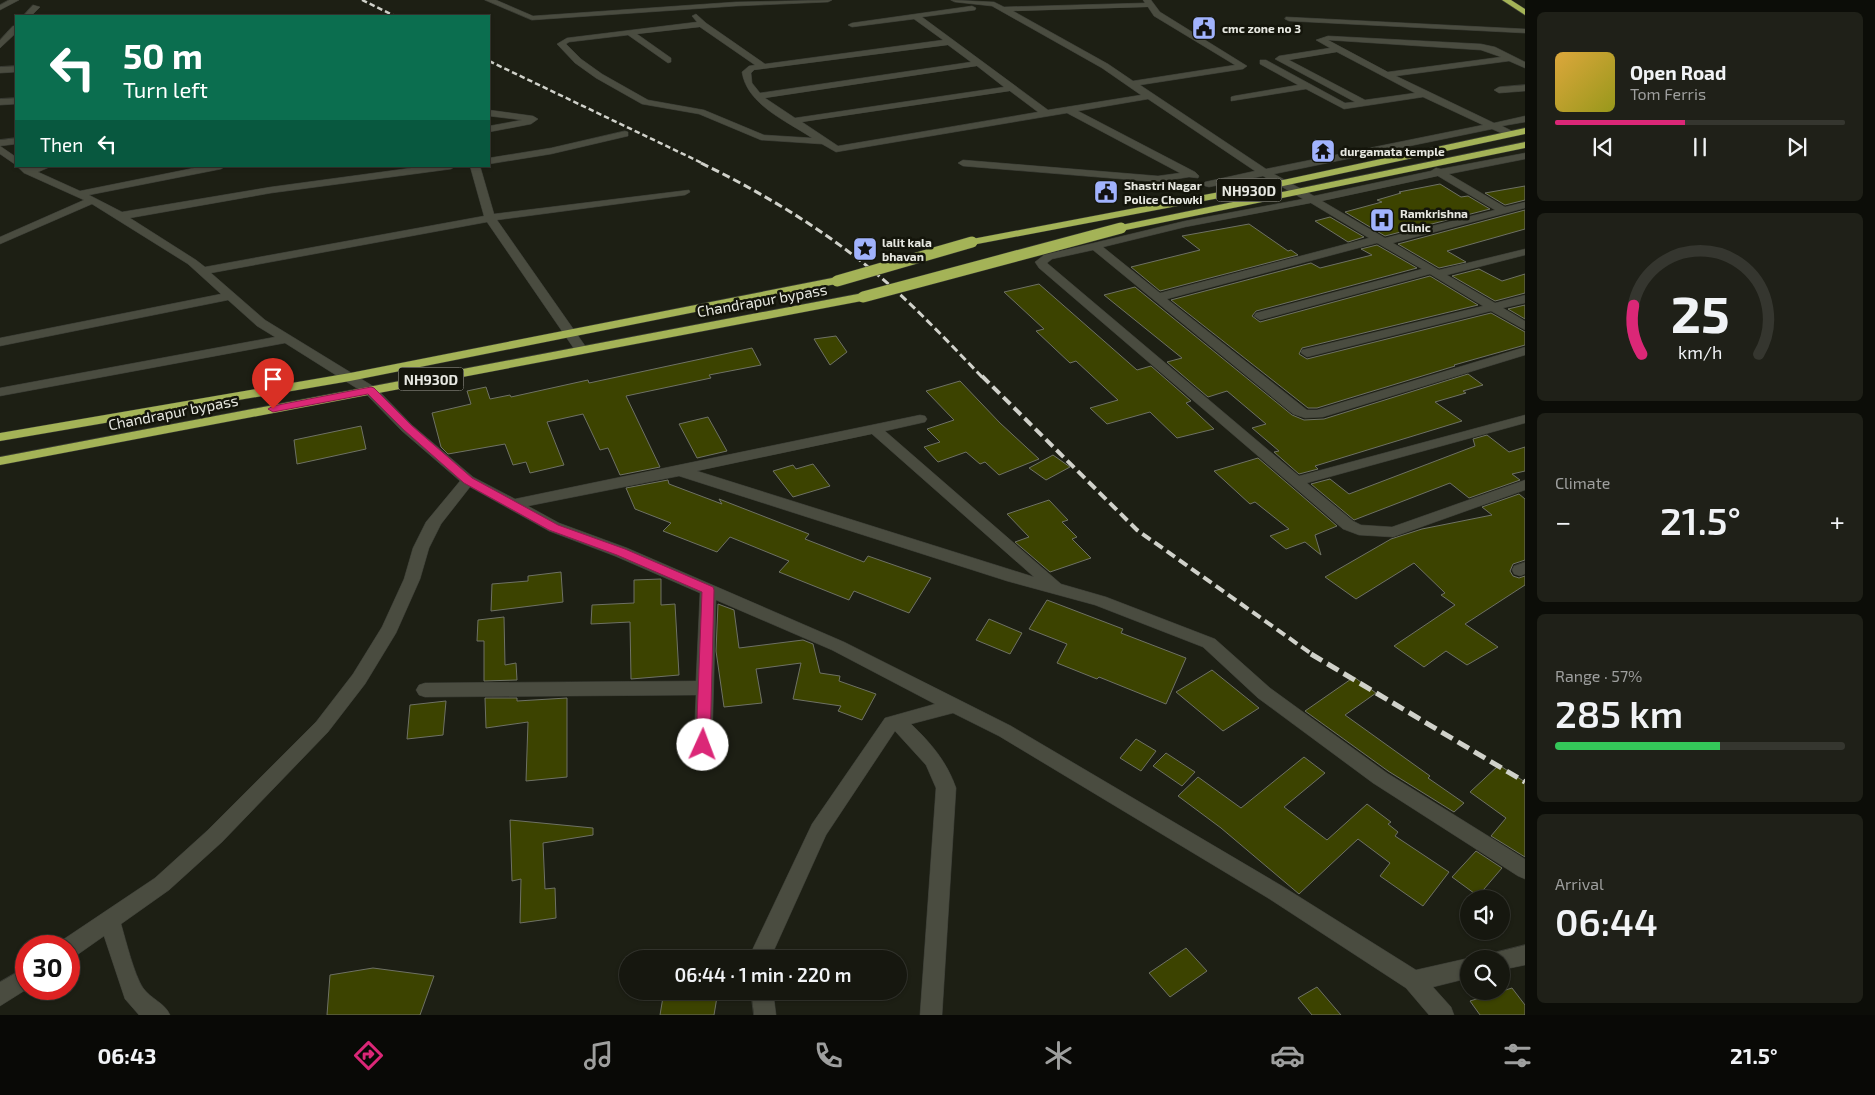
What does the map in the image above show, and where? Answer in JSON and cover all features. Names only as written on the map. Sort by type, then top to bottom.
[{"type":"highway","points":[[1506,0],[1525,14]]},
{"type":"highway","points":[[1521,0],[1525,3]]},
{"type":"highway","name":"Chandrapur bypass","points":[[0,437],[350,377],[837,281],[972,242],[1283,184],[1525,131]]},
{"type":"highway","name":"Chandrapur bypass","points":[[0,461],[863,297],[1121,228],[1525,145]]},
{"type":"street","points":[[0,8],[15,0]]},
{"type":"street","points":[[489,0],[532,18],[828,0]]},
{"type":"street","points":[[954,0],[998,6],[1105,66],[1263,172],[1314,200],[1433,273],[1525,326]]},
{"type":"street","points":[[852,25],[998,6],[1148,2],[1157,14],[1253,64],[1306,86],[1344,106],[1424,94]]},
{"type":"street","points":[[28,15],[36,7]]},
{"type":"street","points":[[690,7],[702,24],[764,67]]},
{"type":"street","points":[[916,16],[1048,114]]},
{"type":"street","points":[[702,24],[567,40],[561,44],[578,61],[599,76],[645,102],[700,112],[761,137],[821,141]]},
{"type":"street","points":[[0,45],[15,29]]},
{"type":"street","points":[[629,32],[668,60]]},
{"type":"street","points":[[1511,134],[1424,94],[1336,50],[1321,42],[1320,39],[1481,47],[1492,49],[1525,65]]},
{"type":"street","points":[[950,42],[752,68],[746,72],[748,82],[758,96],[831,148],[843,149],[1149,96]]},
{"type":"street","points":[[1132,84],[1336,50]]},
{"type":"street","points":[[1386,75],[1510,58]]},
{"type":"street","points":[[1280,59],[1366,104]]},
{"type":"street","points":[[758,96],[980,63]]},
{"type":"street","points":[[0,70],[15,69]]},
{"type":"street","points":[[1234,98],[1306,86]]},
{"type":"street","points":[[792,121],[1013,88]]},
{"type":"street","points":[[1499,90],[1525,88]]},
{"type":"street","points":[[0,102],[15,101]]},
{"type":"street","points":[[1069,110],[1228,194]]},
{"type":"street","points":[[490,113],[533,119],[528,122],[490,129]]},
{"type":"street","points":[[1209,184],[1525,119]]},
{"type":"street","points":[[490,161],[551,151],[626,134]]},
{"type":"street","points":[[0,143],[15,142]]},
{"type":"street","points":[[0,149],[15,161]]},
{"type":"street","points":[[1525,156],[1314,200],[1185,224],[1048,257],[1041,262],[1043,266],[1348,525],[1369,532],[1392,532],[1525,485]]},
{"type":"street","points":[[963,163],[1158,179],[1176,178],[1191,174]]},
{"type":"street","points":[[1426,165],[1504,210]]},
{"type":"street","points":[[25,169],[40,167]]},
{"type":"street","points":[[78,194],[216,167]]},
{"type":"street","points":[[120,216],[271,190],[444,167]]},
{"type":"street","points":[[475,167],[490,218],[582,350]]},
{"type":"street","points":[[25,169],[93,200],[192,262],[260,323],[371,390],[407,428],[468,480],[554,528],[621,552],[838,646],[1005,731],[1275,892],[1414,980],[1443,1015]]},
{"type":"street","points":[[202,271],[490,218],[685,192]]},
{"type":"street","points":[[0,241],[93,200]]},
{"type":"street","points":[[1159,297],[1525,205]]},
{"type":"street","points":[[1094,245],[1298,411],[1305,414],[1318,414],[1525,351]]},
{"type":"street","points":[[1260,316],[1525,252]]},
{"type":"street","points":[[0,342],[231,296]]},
{"type":"street","points":[[1306,353],[1525,299]]},
{"type":"street","points":[[0,392],[287,339]]},
{"type":"street","points":[[511,505],[680,471],[920,419]]},
{"type":"street","points":[[1296,481],[1525,419]]},
{"type":"street","points":[[876,429],[1057,589]]},
{"type":"street","points":[[680,471],[1100,601],[1209,643],[1264,693],[1380,778],[1525,870]]},
{"type":"street","points":[[80,941],[162,884],[215,836],[322,727],[359,678],[390,629],[412,579],[421,548],[434,522],[468,480]]},
{"type":"street","points":[[703,745],[708,590]]},
{"type":"street","points":[[425,690],[705,688]]},
{"type":"street","points":[[763,950],[820,830],[891,723],[955,706]]},
{"type":"street","points":[[897,721],[936,764],[943,776],[946,788],[931,1015]]},
{"type":"street","points":[[109,921],[133,992],[144,1006],[159,1015]]},
{"type":"street","points":[[1510,958],[1525,954]]},
{"type":"street","points":[[1414,980],[1460,970]]},
{"type":"street","points":[[0,995],[15,985]]},
{"type":"street","points":[[763,1000],[765,1015]]},
{"type":"lane","points":[[1288,19],[1525,31]]},
{"type":"building","points":[[1440,184],[1461,197],[1468,196],[1490,209],[1385,236],[1345,212],[1382,202],[1377,200],[1401,193],[1399,192]]},
{"type":"building","points":[[1525,186],[1525,200],[1505,205],[1485,193]]},
{"type":"building","points":[[1525,210],[1525,229],[1447,251],[1466,262],[1439,268],[1398,244]]},
{"type":"building","points":[[1330,217],[1364,237],[1348,242],[1315,221]]},
{"type":"building","points":[[1249,224],[1288,251],[1291,250],[1298,255],[1160,291],[1131,267],[1200,250],[1182,236]]},
{"type":"building","points":[[1377,245],[1417,268],[1256,311],[1252,316],[1260,322],[1430,276],[1478,305],[1302,348],[1299,354],[1307,359],[1491,313],[1525,332],[1525,345],[1317,408],[1308,408],[1171,300],[1311,263],[1320,268],[1372,255],[1361,249]]},
{"type":"building","points":[[1479,269],[1502,281],[1525,274],[1525,293],[1495,301],[1452,276]]},
{"type":"building","points":[[1039,284],[1137,370],[1151,366],[1191,401],[1186,403],[1214,429],[1177,438],[1150,412],[1107,424],[1090,408],[1118,400],[1076,361],[1070,363],[1036,331],[1044,329],[1004,292]]},
{"type":"building","points":[[1135,287],[1292,415],[1304,420],[1324,419],[1468,374],[1483,385],[1463,391],[1466,393],[1435,402],[1462,421],[1315,466],[1318,469],[1299,474],[1274,452],[1279,451],[1252,428],[1266,424],[1227,391],[1208,397],[1167,362],[1182,358],[1104,295]]},
{"type":"building","points":[[1525,305],[1525,319],[1508,309]]},
{"type":"building","points":[[836,336],[847,352],[830,365],[814,339]]},
{"type":"building","points":[[752,348],[761,365],[709,375],[711,378],[626,396],[660,467],[620,475],[608,448],[600,450],[583,414],[547,422],[564,465],[530,473],[526,462],[513,465],[505,444],[448,454],[441,447],[432,413],[471,404],[467,391],[486,387],[490,399],[510,395],[511,397],[588,380],[589,383]]},
{"type":"building","points":[[960,381],[1000,423],[1039,459],[999,475],[985,462],[980,464],[966,452],[938,462],[924,447],[940,442],[927,429],[954,420],[926,391]]},
{"type":"building","points":[[708,417],[727,451],[697,458],[679,424]]},
{"type":"building","points":[[361,426],[366,449],[297,464],[294,440]]},
{"type":"building","points":[[1487,435],[1509,452],[1525,447],[1525,471],[1512,474],[1520,480],[1469,498],[1450,483],[1354,520],[1311,484],[1330,479],[1349,494],[1475,446],[1473,439]]},
{"type":"building","points":[[1053,455],[1070,467],[1046,480],[1029,468]]},
{"type":"building","points":[[1258,458],[1337,526],[1315,535],[1321,555],[1305,542],[1286,549],[1270,536],[1289,529],[1255,502],[1250,504],[1214,471]]},
{"type":"building","points":[[813,464],[830,486],[793,497],[773,471],[793,465],[796,469]]},
{"type":"building","points":[[668,480],[669,484],[722,504],[719,499],[809,534],[805,539],[864,562],[868,556],[931,578],[909,613],[854,591],[849,600],[779,572],[789,561],[730,537],[717,552],[663,531],[671,523],[635,509],[626,488]]},
{"type":"building","points":[[1519,494],[1525,499],[1525,560],[1513,564],[1510,571],[1513,576],[1519,578],[1525,576],[1525,585],[1465,624],[1498,647],[1467,665],[1446,651],[1424,667],[1394,646],[1455,605],[1441,595],[1445,593],[1414,563],[1356,599],[1325,577],[1391,539],[1422,529],[1492,515],[1482,507]]},
{"type":"building","points":[[1049,500],[1068,520],[1062,522],[1077,537],[1072,539],[1091,558],[1050,572],[1015,542],[1029,537],[1007,514]]},
{"type":"building","points":[[561,572],[563,602],[491,611],[492,584],[528,581],[528,576]]},
{"type":"building","points":[[661,579],[661,605],[675,604],[679,675],[631,679],[630,622],[591,624],[592,605],[634,603],[634,580]]},
{"type":"building","points":[[1047,600],[1123,629],[1121,633],[1186,658],[1166,704],[1099,677],[1097,679],[1057,663],[1067,644],[1029,629]]},
{"type":"building","points":[[718,604],[734,610],[739,648],[803,640],[813,644],[820,673],[840,676],[839,681],[876,694],[862,720],[838,711],[841,706],[793,699],[801,663],[756,669],[762,703],[724,707],[716,651]]},
{"type":"building","points":[[504,617],[505,665],[516,663],[517,680],[484,681],[484,641],[477,641],[478,620]]},
{"type":"building","points":[[989,619],[1022,633],[1010,654],[976,640]]},
{"type":"building","points":[[1212,670],[1259,708],[1223,731],[1176,692]]},
{"type":"building","points":[[1354,677],[1376,693],[1345,715],[1464,803],[1454,812],[1388,771],[1305,711]]},
{"type":"building","points":[[485,698],[517,698],[517,701],[567,698],[567,777],[526,781],[528,722],[486,728]]},
{"type":"building","points":[[446,701],[443,735],[407,739],[410,705]]},
{"type":"building","points":[[1136,739],[1156,751],[1141,771],[1120,758]]},
{"type":"building","points":[[1166,753],[1195,772],[1182,786],[1153,766]]},
{"type":"building","points":[[1304,757],[1325,773],[1284,807],[1327,840],[1367,804],[1391,822],[1388,824],[1398,832],[1395,836],[1449,872],[1423,906],[1380,876],[1390,863],[1358,839],[1299,894],[1221,828],[1178,796],[1198,777],[1241,808]]},
{"type":"building","points":[[1499,765],[1525,782],[1525,857],[1491,836],[1506,818],[1470,792]]},
{"type":"building","points":[[510,820],[593,828],[593,835],[543,843],[545,889],[555,888],[556,918],[520,923],[521,879],[512,881]]},
{"type":"building","points":[[1476,851],[1502,868],[1483,890],[1470,890],[1452,877]]},
{"type":"building","points":[[1186,948],[1207,971],[1170,997],[1149,973]]},
{"type":"building","points":[[373,968],[434,976],[420,1015],[327,1015],[330,975]]},
{"type":"building","points":[[1317,987],[1341,1015],[1312,1015],[1298,998]]},
{"type":"building","points":[[1512,988],[1525,1005],[1525,1015],[1480,1015],[1470,1001],[1510,1000],[1510,989]]},
{"type":"building","points":[[662,1000],[716,1000],[714,1015],[660,1015]]},
{"type":"railway","points":[[362,0],[393,15]]},
{"type":"railway","points":[[490,61],[704,164]]},
{"type":"railway","points":[[701,163],[778,204],[849,252],[906,300],[983,378]]},
{"type":"railway","points":[[982,376],[1137,530],[1313,655]]},
{"type":"railway","points":[[1311,654],[1525,782]]},
{"type":"place","name":"cmc zone no 3","points":[[1204,28]]},
{"type":"place","name":"durgamata temple","points":[[1323,151]]},
{"type":"place","name":"Shastri Nagar Police Chowki","points":[[1106,192]]},
{"type":"place","name":"Ramkrishna Clinic","points":[[1382,220]]},
{"type":"place","name":"lalit kala bhavan","points":[[865,249]]},
{"type":"route","points":[[273,409],[371,390],[407,428],[468,480],[554,528],[621,552],[708,590],[703,745]]}]
